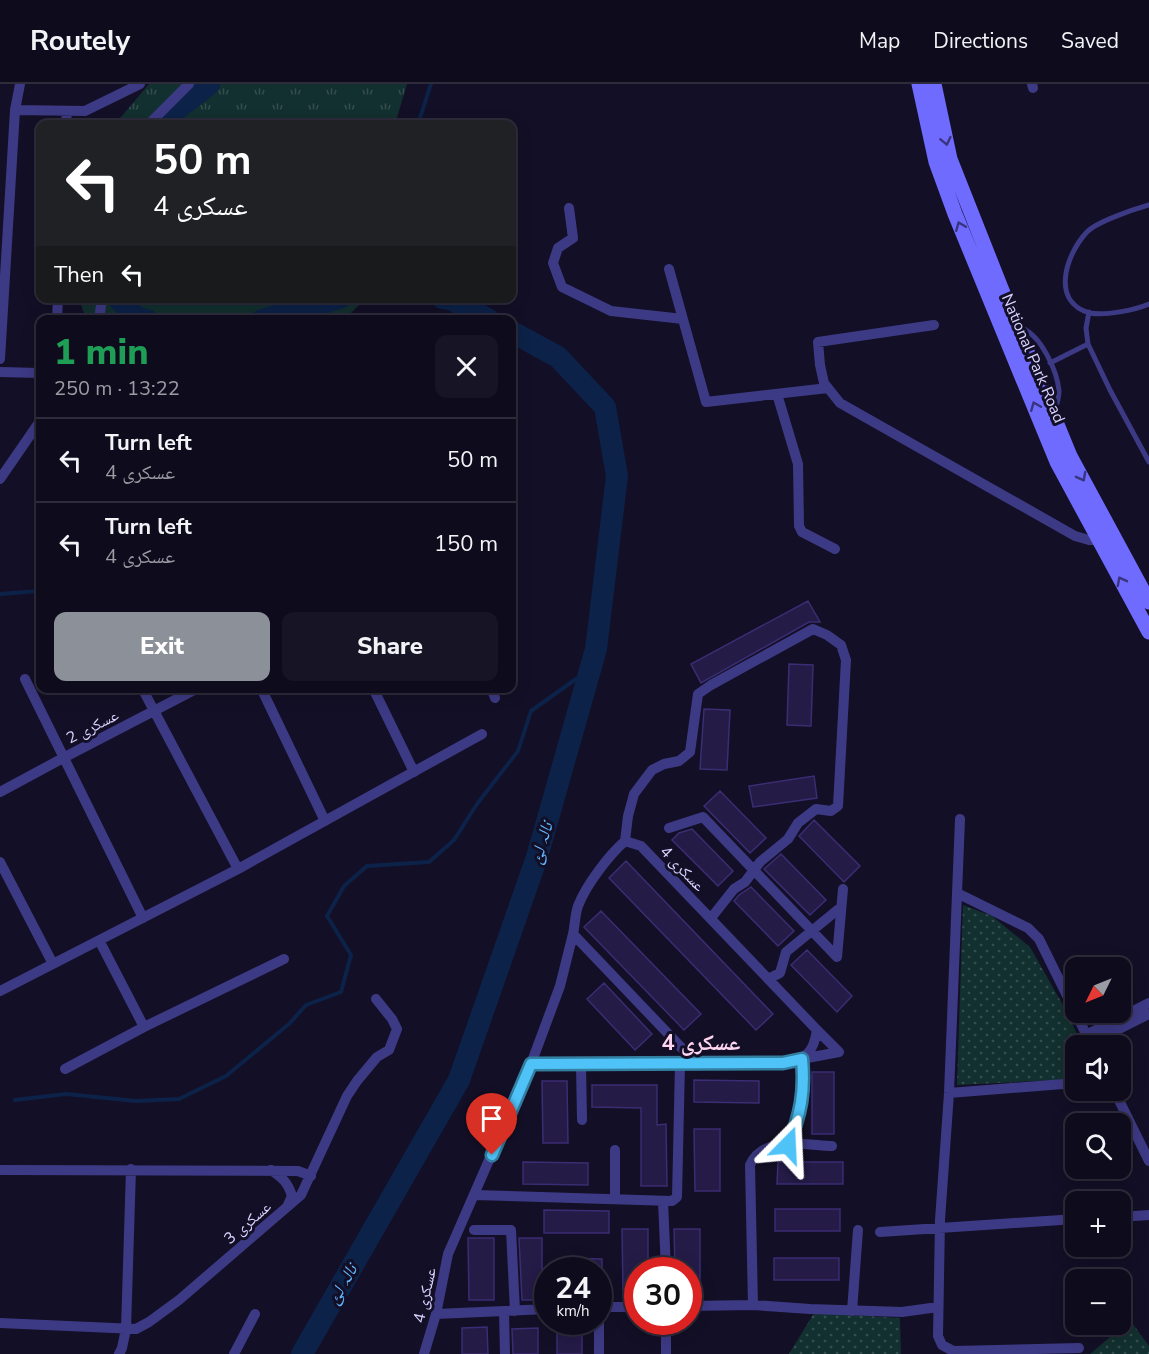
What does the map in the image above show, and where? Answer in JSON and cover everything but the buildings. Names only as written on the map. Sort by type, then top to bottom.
[{"type":"street","points":[[0,359],[6,175],[20,84]]},
{"type":"street","points":[[15,110],[85,111],[140,84]]},
{"type":"street","points":[[153,120],[189,84]]},
{"type":"street","name":"National Park Road","points":[[919,84],[936,162],[955,214],[1057,462],[1149,632]]},
{"type":"street","name":"National Park Road","points":[[934,84],[950,159],[1070,456],[1149,602]]},
{"type":"street","points":[[66,120],[67,111]]},
{"type":"street","points":[[568,208],[573,238],[558,248],[553,263],[562,287],[612,311],[683,319]]},
{"type":"street","points":[[669,269],[706,402],[828,388]]},
{"type":"street","points":[[934,325],[818,342],[824,383],[840,403],[1075,536],[1100,540]]},
{"type":"street","points":[[0,372],[36,373]]},
{"type":"street","points":[[777,394],[798,464],[799,526],[802,532],[835,549]]},
{"type":"street","points":[[0,479],[36,427]]},
{"type":"street","points":[[697,1064],[573,934],[578,906],[615,849],[625,841],[634,794],[652,770],[664,764],[679,761],[690,752],[698,694],[813,629],[841,645],[846,660],[838,806],[831,811],[816,809],[802,819],[793,828],[788,839],[760,862],[745,882],[734,889],[711,918]]},
{"type":"street","points":[[25,679],[143,918]]},
{"type":"street","points":[[145,693],[238,869]]},
{"type":"street","name":"عسکری 2","points":[[0,792],[188,693]]},
{"type":"street","points":[[263,693],[325,820]]},
{"type":"street","points":[[375,693],[414,772]]},
{"type":"street","points":[[0,991],[100,942],[238,869],[482,734]]},
{"type":"street","points":[[669,828],[704,817],[837,957],[843,889]]},
{"type":"street","points":[[960,819],[949,1093],[940,1228],[938,1336],[942,1345],[952,1351],[1078,1348]]},
{"type":"street","name":"عسکری 4","points":[[625,841],[641,846],[839,1052],[802,1059]]},
{"type":"street","points":[[0,862],[53,964]]},
{"type":"street","points":[[957,893],[1028,928],[1039,939],[1087,1035]]},
{"type":"street","points":[[768,979],[780,973],[786,952],[842,907]]},
{"type":"street","name":"عسکری 4","points":[[424,1354],[436,1314],[448,1254],[531,1064],[560,986],[573,934]]},
{"type":"street","points":[[100,942],[144,1027]]},
{"type":"street","points":[[65,1069],[144,1027],[284,959]]},
{"type":"street","name":"عسکری 3","points":[[0,1323],[136,1329],[179,1300],[301,1195],[347,1096],[376,1057],[390,1050],[397,1029],[376,999]]},
{"type":"street","points":[[1100,1035],[1149,1004]]},
{"type":"street","points":[[1103,1035],[1149,1014]]},
{"type":"street","points":[[531,1064],[783,1063],[802,1059],[814,1047],[817,1030]]},
{"type":"street","points":[[788,1145],[801,1109],[802,1059]]},
{"type":"street","points":[[474,1195],[672,1201],[677,1197],[680,1064]]},
{"type":"street","points":[[581,1065],[582,1120]]},
{"type":"street","points":[[949,1093],[1065,1084]]},
{"type":"street","points":[[1119,1101],[1149,1161]]},
{"type":"street","points":[[753,1305],[750,1165],[762,1149],[774,1144],[832,1146]]},
{"type":"street","points":[[615,1150],[615,1199]]},
{"type":"street","points":[[119,1354],[126,1329],[131,1169]]},
{"type":"street","points":[[0,1170],[271,1170],[298,1171],[311,1176]]},
{"type":"street","points":[[271,1170],[283,1178],[288,1185],[292,1196],[287,1207]]},
{"type":"street","points":[[663,1201],[665,1257]]},
{"type":"street","points":[[1131,1216],[1149,1215]]},
{"type":"street","points":[[880,1232],[1065,1221]]},
{"type":"street","points":[[474,1230],[511,1230],[509,1311],[505,1354]]},
{"type":"street","points":[[852,1311],[858,1230]]},
{"type":"street","points":[[702,1306],[753,1305],[902,1312],[938,1307]]},
{"type":"street","points":[[436,1314],[534,1310]]},
{"type":"street","points":[[234,1354],[255,1314]]},
{"type":"street","points":[[599,1335],[599,1354]]},
{"type":"street","points":[[666,1335],[666,1354]]},
{"type":"lane","points":[[1149,205],[1130,210],[1087,231],[1069,257],[1065,273],[1070,300],[1089,312],[1104,314],[1149,304]]},
{"type":"lane","points":[[1089,312],[1086,328],[1088,344],[1149,462]]},
{"type":"lane","points":[[1017,327],[1036,336],[1050,363],[1059,394],[1054,415]]},
{"type":"lane","points":[[1050,363],[1088,344]]},
{"type":"green space","points":[[149,84],[407,84],[396,120],[118,120]]},
{"type":"green space","points":[[80,303],[361,303],[349,315],[85,315]]},
{"type":"green space","points":[[963,905],[992,916],[1030,947],[1065,1009],[1065,1023],[1072,1023],[1077,1035],[1065,1035],[1065,1080],[957,1085]]},
{"type":"green space","points":[[814,1313],[900,1318],[901,1354],[789,1354]]},
{"type":"green space","points":[[1131,1321],[1149,1346],[1149,1354],[1090,1354],[1112,1335],[1131,1335]]},
{"type":"waterway","points":[[163,120],[209,84]]},
{"type":"waterway","points":[[419,120],[431,84]]},
{"type":"waterway","points":[[123,303],[134,315]]},
{"type":"waterway","points":[[280,315],[322,303]]},
{"type":"waterway","name":"نالہ لئ","points":[[458,303],[480,315]]},
{"type":"waterway","name":"نالہ لئ","points":[[302,1354],[459,1080],[537,857],[596,649],[617,476],[605,407],[558,357],[516,334]]},
{"type":"waterway","points":[[0,594],[36,591]]},
{"type":"waterway","points":[[15,1100],[66,1094],[136,1101],[179,1099],[226,1076],[289,1024],[306,1005],[341,992],[351,955],[327,916],[344,886],[367,866],[429,862],[454,840],[477,804],[518,751],[531,711],[590,669]]},
{"type":"district","name":"عسکری 4","points":[[701,1042]]},
{"type":"route","points":[[492,1155],[531,1064],[783,1063],[802,1059],[801,1109],[788,1145]]}]
